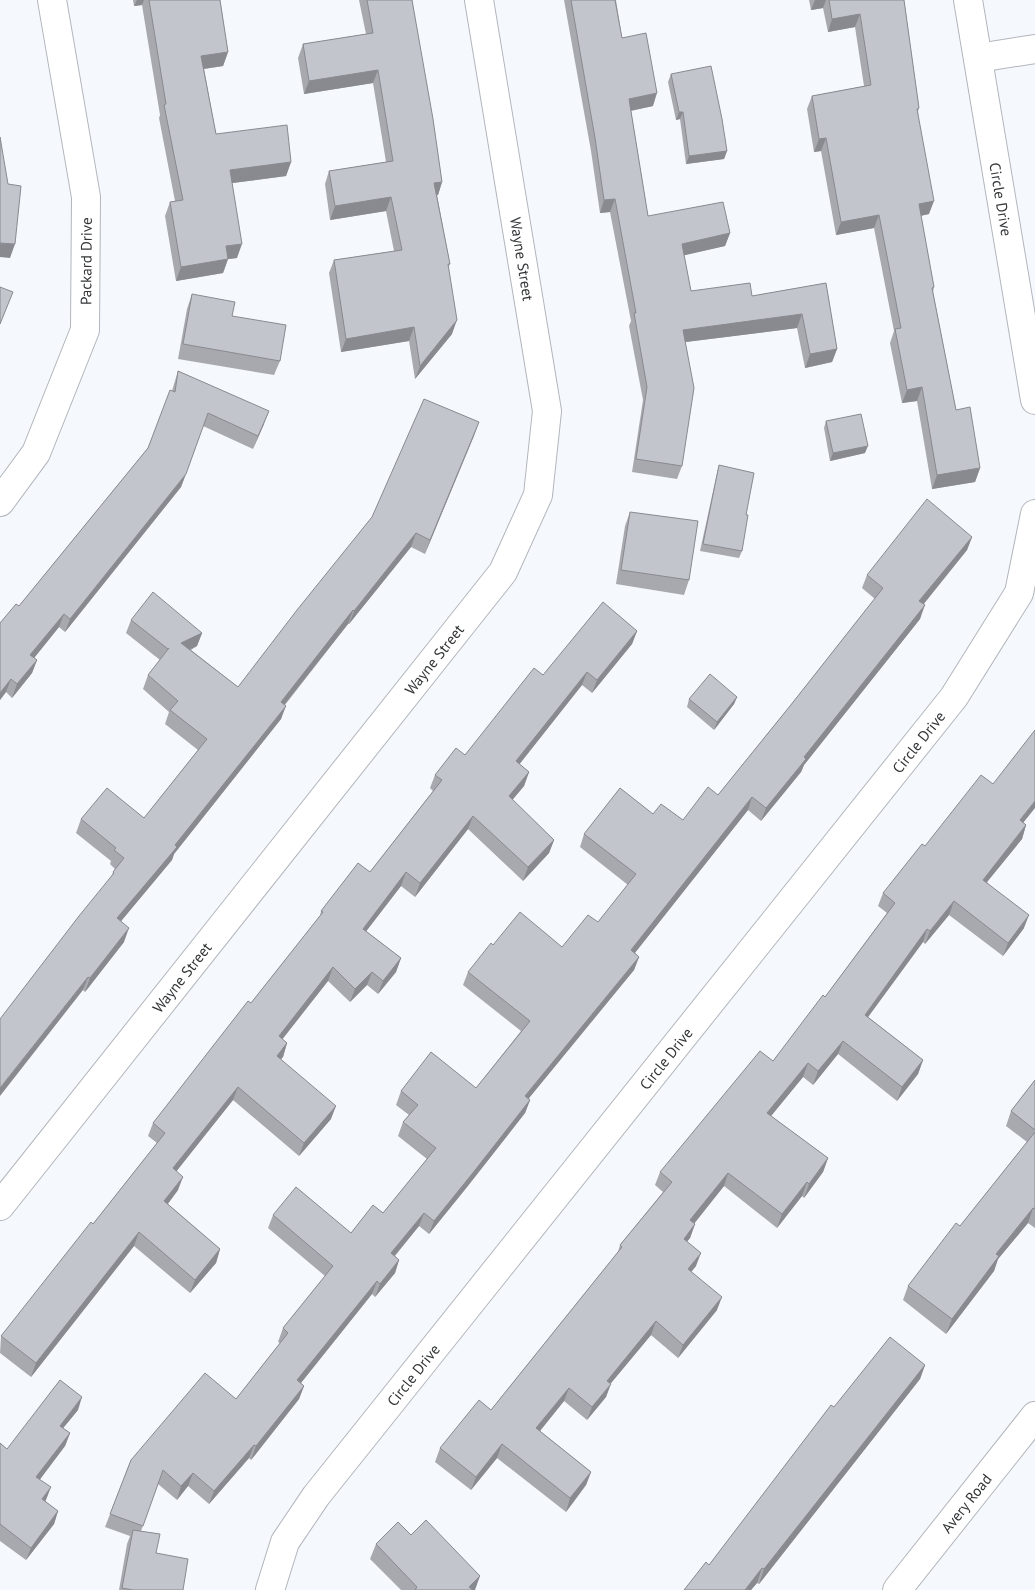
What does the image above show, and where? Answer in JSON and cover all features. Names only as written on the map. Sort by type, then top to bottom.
[{"type":"street","name":"Packard Drive","points":[[0,502],[36,454],[85,330],[86,197],[52,0]]},
{"type":"street","name":"Wayne Street","points":[[0,1206],[503,572],[538,495],[547,410],[479,0]]},
{"type":"street","name":"Circle Drive","points":[[968,0],[1035,400]]},
{"type":"street","points":[[978,58],[1035,49]]},
{"type":"street","name":"Circle Drive","points":[[270,1590],[284,1542],[316,1496],[954,697],[1019,593],[1035,514]]},
{"type":"street","name":"Avery Road","points":[[896,1590],[1035,1416]]},
{"type":"building","points":[[149,0],[220,0],[228,52],[201,56],[216,134],[287,125],[291,162],[230,170],[242,244],[226,246],[228,259],[181,267],[170,202],[183,200],[164,105],[166,104]]},
{"type":"building","points":[[367,0],[412,0],[433,119],[442,182],[434,183],[450,264],[448,264],[457,320],[420,366],[414,327],[346,339],[334,260],[402,250],[391,197],[335,206],[329,171],[393,161],[378,70],[309,81],[303,44],[373,33]]},
{"type":"building","points":[[571,0],[615,0],[622,38],[646,33],[657,93],[629,99],[648,216],[723,202],[730,233],[682,244],[691,291],[750,283],[752,296],[826,283],[837,349],[810,354],[802,314],[683,330],[694,388],[682,466],[636,459],[647,387],[634,313],[636,313],[615,199],[604,200]]},
{"type":"building","points":[[829,0],[904,0],[919,108],[917,109],[934,201],[919,204],[934,287],[932,288],[956,410],[970,407],[980,468],[937,475],[922,387],[907,390],[895,329],[901,328],[879,215],[841,222],[826,138],[819,139],[812,96],[871,85],[860,14],[832,19]]},
{"type":"building","points":[[711,66],[727,151],[689,156],[683,112],[679,112],[671,74]]},
{"type":"building","points":[[0,137],[8,184],[21,186],[15,244],[0,243]]},
{"type":"building","points":[[0,287],[13,292],[0,324]]},
{"type":"building","points":[[192,294],[235,302],[232,316],[286,325],[280,361],[183,344]]},
{"type":"building","points":[[178,371],[269,411],[258,436],[208,413],[186,474],[70,619],[64,614],[30,655],[37,660],[17,684],[11,679],[0,693],[0,623],[16,604],[19,606],[148,448],[170,390],[175,392]]},
{"type":"building","points":[[424,399],[479,422],[430,540],[416,533],[353,610],[281,702],[286,706],[175,845],[177,847],[117,918],[129,928],[0,1088],[0,1019],[124,858],[114,850],[116,848],[81,819],[107,788],[144,818],[207,739],[170,710],[178,701],[148,675],[169,648],[131,620],[153,592],[202,633],[181,643],[238,687],[372,517]]},
{"type":"building","points":[[861,414],[868,446],[833,453],[826,421]]},
{"type":"building","points":[[719,465],[754,473],[746,515],[748,515],[742,551],[703,544]]},
{"type":"building","points":[[927,499],[972,537],[919,601],[925,605],[804,757],[806,759],[766,808],[752,797],[631,950],[639,957],[525,1096],[530,1100],[472,1174],[434,1221],[424,1213],[391,1253],[399,1260],[380,1284],[377,1281],[297,1380],[304,1386],[256,1446],[254,1445],[214,1491],[193,1473],[181,1486],[163,1470],[143,1526],[110,1514],[131,1460],[205,1373],[236,1399],[288,1333],[283,1328],[333,1266],[273,1215],[296,1187],[351,1233],[373,1205],[383,1213],[436,1148],[403,1122],[418,1105],[401,1091],[431,1052],[476,1088],[530,1021],[468,972],[491,943],[493,945],[520,912],[562,947],[588,915],[598,922],[636,874],[584,834],[620,788],[653,814],[661,804],[683,820],[708,787],[718,795],[883,588],[867,575]]},
{"type":"building","points":[[630,512],[698,521],[689,580],[621,570]]},
{"type":"building","points":[[603,602],[637,631],[597,680],[587,672],[516,761],[529,772],[509,796],[554,840],[528,867],[473,816],[420,883],[406,872],[363,929],[401,958],[383,981],[372,972],[355,989],[333,967],[279,1036],[287,1043],[277,1056],[336,1106],[304,1143],[238,1087],[173,1168],[183,1177],[164,1201],[220,1249],[195,1280],[139,1232],[36,1363],[1,1336],[91,1222],[93,1224],[165,1133],[153,1123],[248,1001],[251,1003],[323,912],[321,911],[358,863],[370,872],[442,780],[435,775],[456,748],[465,755],[534,668],[543,675]]},
{"type":"building","points":[[710,674],[737,697],[717,722],[689,699]]},
{"type":"building","points":[[1035,730],[1035,801],[1020,820],[1026,825],[983,880],[1029,915],[1008,943],[954,901],[930,931],[927,929],[865,1015],[923,1060],[902,1087],[843,1041],[818,1071],[808,1063],[767,1113],[828,1158],[809,1184],[807,1182],[782,1214],[728,1173],[690,1220],[695,1224],[684,1239],[701,1253],[688,1269],[722,1297],[683,1345],[656,1321],[607,1381],[611,1384],[592,1407],[569,1388],[536,1428],[591,1472],[570,1498],[502,1444],[476,1477],[440,1448],[479,1400],[491,1410],[622,1247],[620,1245],[672,1182],[660,1172],[760,1051],[773,1061],[823,995],[825,997],[895,903],[883,893],[922,844],[925,846],[981,775],[993,784]]},
{"type":"building","points":[[1035,1080],[1035,1130],[1011,1111]]},
{"type":"building","points":[[1035,1132],[1035,1209],[1033,1208],[996,1254],[999,1256],[952,1319],[908,1286],[956,1223],[960,1226]]},
{"type":"building","points":[[890,1337],[925,1365],[764,1569],[762,1568],[745,1590],[684,1590],[706,1562],[709,1565],[831,1405],[834,1407]]},
{"type":"building","points":[[60,1380],[82,1397],[60,1426],[70,1433],[36,1477],[51,1487],[42,1499],[58,1511],[31,1548],[0,1524],[0,1443],[7,1449]]},
{"type":"building","points":[[426,1520],[480,1576],[469,1587],[473,1590],[415,1590],[417,1587],[376,1544],[398,1522],[411,1535]]},
{"type":"building","points":[[133,1530],[160,1534],[156,1553],[188,1559],[183,1590],[133,1590],[122,1588]]}]
